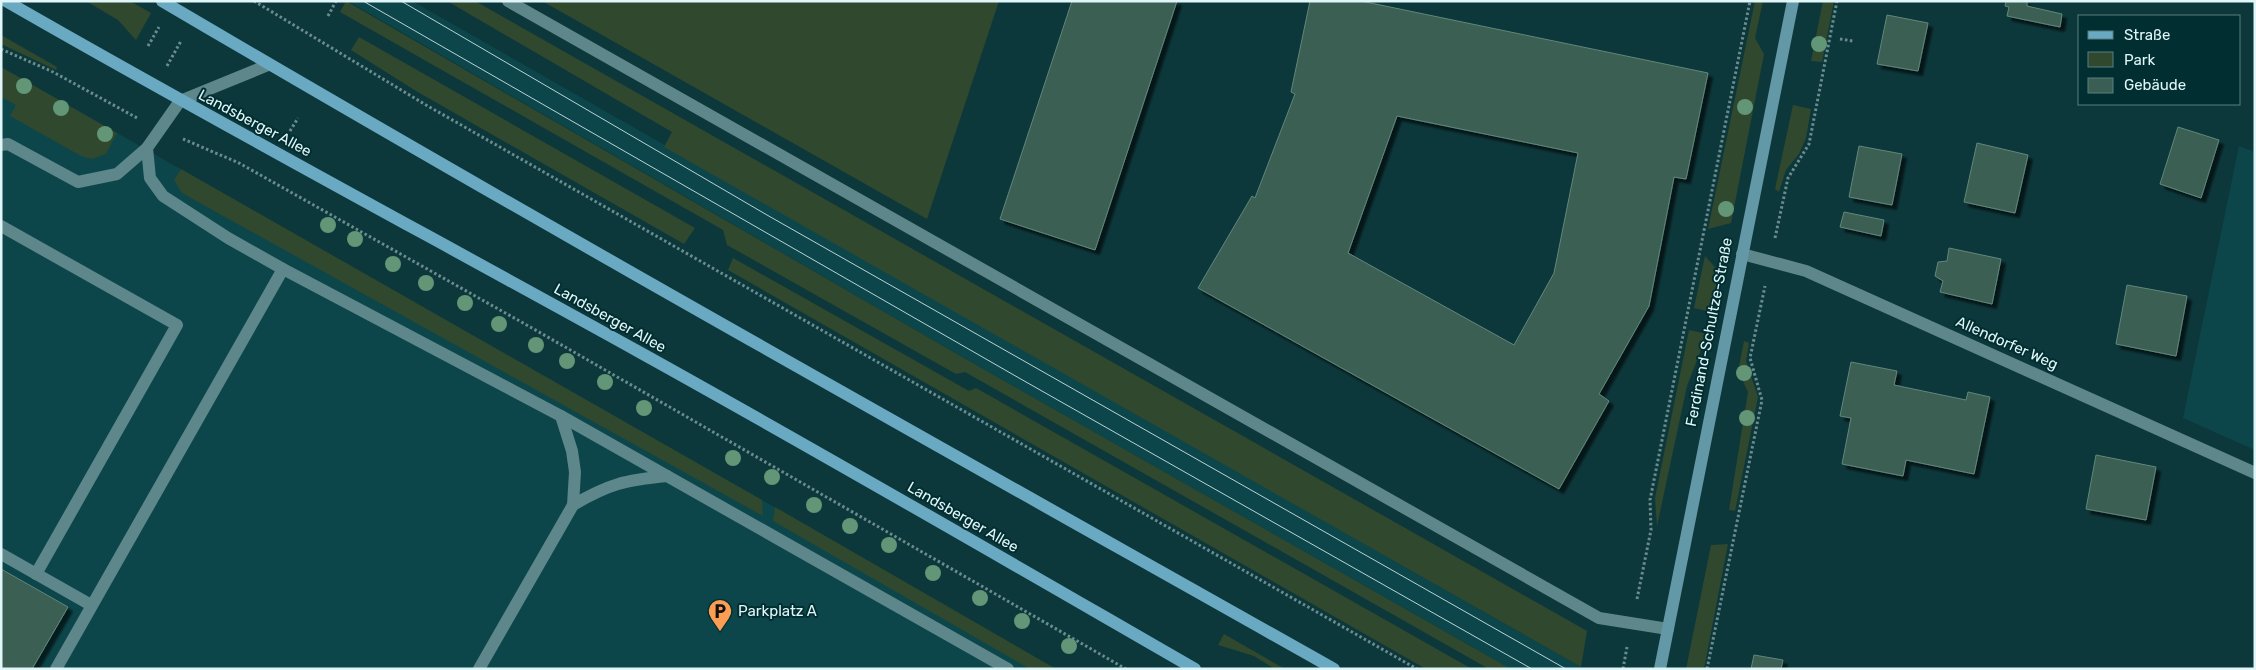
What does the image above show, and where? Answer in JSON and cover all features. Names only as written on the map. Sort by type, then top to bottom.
[{"type":"main road","name":"Landsberger Allee","points":[[6,1],[180,101],[644,355],[1195,669]]},
{"type":"main road","points":[[162,1],[268,65],[811,375],[1334,669]]},
{"type":"street","points":[[508,1],[1599,618],[1668,629]]},
{"type":"street","name":"Ferdinand-Schultze-Straße","points":[[1660,669],[1793,1]]},
{"type":"street","points":[[1,145],[8,144],[78,182],[117,174],[147,148],[180,101],[268,65]]},
{"type":"street","points":[[147,148],[150,178],[163,196],[228,238],[561,416],[1008,669]]},
{"type":"street","points":[[1,226],[177,325],[36,574]]},
{"type":"street","name":"Allendorfer Weg","points":[[1742,254],[1806,271],[2255,473]]},
{"type":"street","points":[[56,669],[283,269]]},
{"type":"street","points":[[479,669],[573,505],[575,472],[572,450],[561,416]]},
{"type":"street","points":[[573,505],[601,488],[630,480],[667,476]]},
{"type":"street","points":[[1,554],[91,605]]},
{"type":"path","points":[[254,1],[426,105],[1417,669]]},
{"type":"path","points":[[328,16],[336,1]]},
{"type":"path","points":[[1632,624],[1651,530],[1650,500],[1750,1]]},
{"type":"path","points":[[1707,669],[1762,400],[1750,358],[1788,178],[1809,144],[1837,1]]},
{"type":"path","points":[[148,46],[163,20]]},
{"type":"path","points":[[138,119],[193,20]]},
{"type":"path","points":[[1840,39],[1852,41]]},
{"type":"path","points":[[1,49],[54,72],[138,119],[239,163],[731,441],[1126,669]]},
{"type":"path","points":[[290,131],[298,118]]},
{"type":"shaded area","points":[[348,1],[412,1],[1584,669],[1511,669],[964,358]]},
{"type":"shaded area","points":[[1,67],[762,500],[1056,669],[1,669]]},
{"type":"shaded area","points":[[2239,146],[2255,152],[2255,450],[2183,418]]},
{"type":"green space","points":[[86,1],[130,1],[151,13],[136,40],[118,20]]},
{"type":"green space","points":[[346,1],[964,358],[1511,669],[1489,669],[965,372],[956,374],[727,245],[723,230],[340,12]]},
{"type":"green space","points":[[447,1],[475,1],[1587,631],[1581,667],[664,147],[672,132]]},
{"type":"green space","points":[[542,1],[999,1],[927,219]]},
{"type":"green space","points":[[1755,1],[1763,1],[1755,38],[1764,54],[1731,223],[1708,229]]},
{"type":"green space","points":[[1823,1],[1834,1],[1822,62],[1811,61]]},
{"type":"green space","points":[[1,35],[57,67],[56,70],[1,44]]},
{"type":"green space","points":[[359,37],[695,228],[684,244],[416,91],[351,50]]},
{"type":"green space","points":[[1,67],[117,133],[106,154],[92,159],[81,156],[10,116],[16,105],[1,97]]},
{"type":"green space","points":[[1793,105],[1811,109],[1806,138],[1799,154],[1786,170],[1779,192],[1775,189]]},
{"type":"green space","points":[[181,169],[762,500],[763,516],[182,193],[174,180]]},
{"type":"green space","points":[[1705,256],[1720,273],[1711,312],[1694,308]]},
{"type":"green space","points":[[733,258],[969,391],[976,388],[1472,669],[1426,669],[728,270]]},
{"type":"green space","points":[[1689,330],[1707,334],[1687,386],[1657,526],[1655,498]]},
{"type":"green space","points":[[1744,341],[1749,343],[1746,361],[1758,397],[1735,511],[1729,510],[1748,392],[1738,371]]},
{"type":"green space","points":[[775,507],[1056,669],[1030,669],[773,521]]},
{"type":"green space","points":[[1728,544],[1704,669],[1686,669],[1711,545]]},
{"type":"green space","points":[[1224,634],[1285,669],[1275,669],[1254,656],[1218,645]]},
{"type":"building","points":[[1072,1],[1177,1],[1095,250],[1000,219]]},
{"type":"building","points":[[1310,1],[1361,1],[1708,73],[1686,179],[1674,177],[1649,306],[1599,394],[1609,401],[1559,489],[1198,288],[1252,196],[1255,198],[1295,94],[1291,92]],"holes":[[[1397,116],[1578,153],[1554,273],[1514,345],[1348,253]]]},
{"type":"building","points":[[2006,1],[2027,1],[2027,6],[2062,14],[2060,27],[2007,16],[2009,7],[2005,6]]},
{"type":"building","points":[[1887,15],[1928,23],[1918,71],[1877,64]]},
{"type":"building","points":[[2178,127],[2219,140],[2201,198],[2160,184]]},
{"type":"building","points":[[1977,143],[2028,155],[2015,213],[1964,202]]},
{"type":"building","points":[[1859,146],[1902,154],[1892,205],[1849,197]]},
{"type":"building","points":[[1844,212],[1884,220],[1881,236],[1840,227]]},
{"type":"building","points":[[1949,248],[2001,259],[1992,304],[1940,292],[1943,281],[1935,276],[1938,262],[1947,261]]},
{"type":"building","points":[[2127,285],[2187,296],[2176,356],[2116,344]]},
{"type":"building","points":[[1851,362],[1897,371],[1894,385],[1966,400],[1968,392],[1990,397],[1974,474],[1906,460],[1903,476],[1842,464],[1851,418],[1840,416]]},
{"type":"building","points":[[2096,455],[2156,467],[2146,520],[2086,509]]},
{"type":"building","points":[[1,569],[68,607],[32,669],[1,669]]},
{"type":"building","points":[[1754,655],[1783,660],[1781,669],[1751,669]]},
{"type":"tram line","points":[[363,1],[1019,378],[1532,669]]},
{"type":"tram line","points":[[401,1],[767,215],[1566,669]]},
{"type":"place","name":"Parkplatz A","points":[[720,632]]}]
